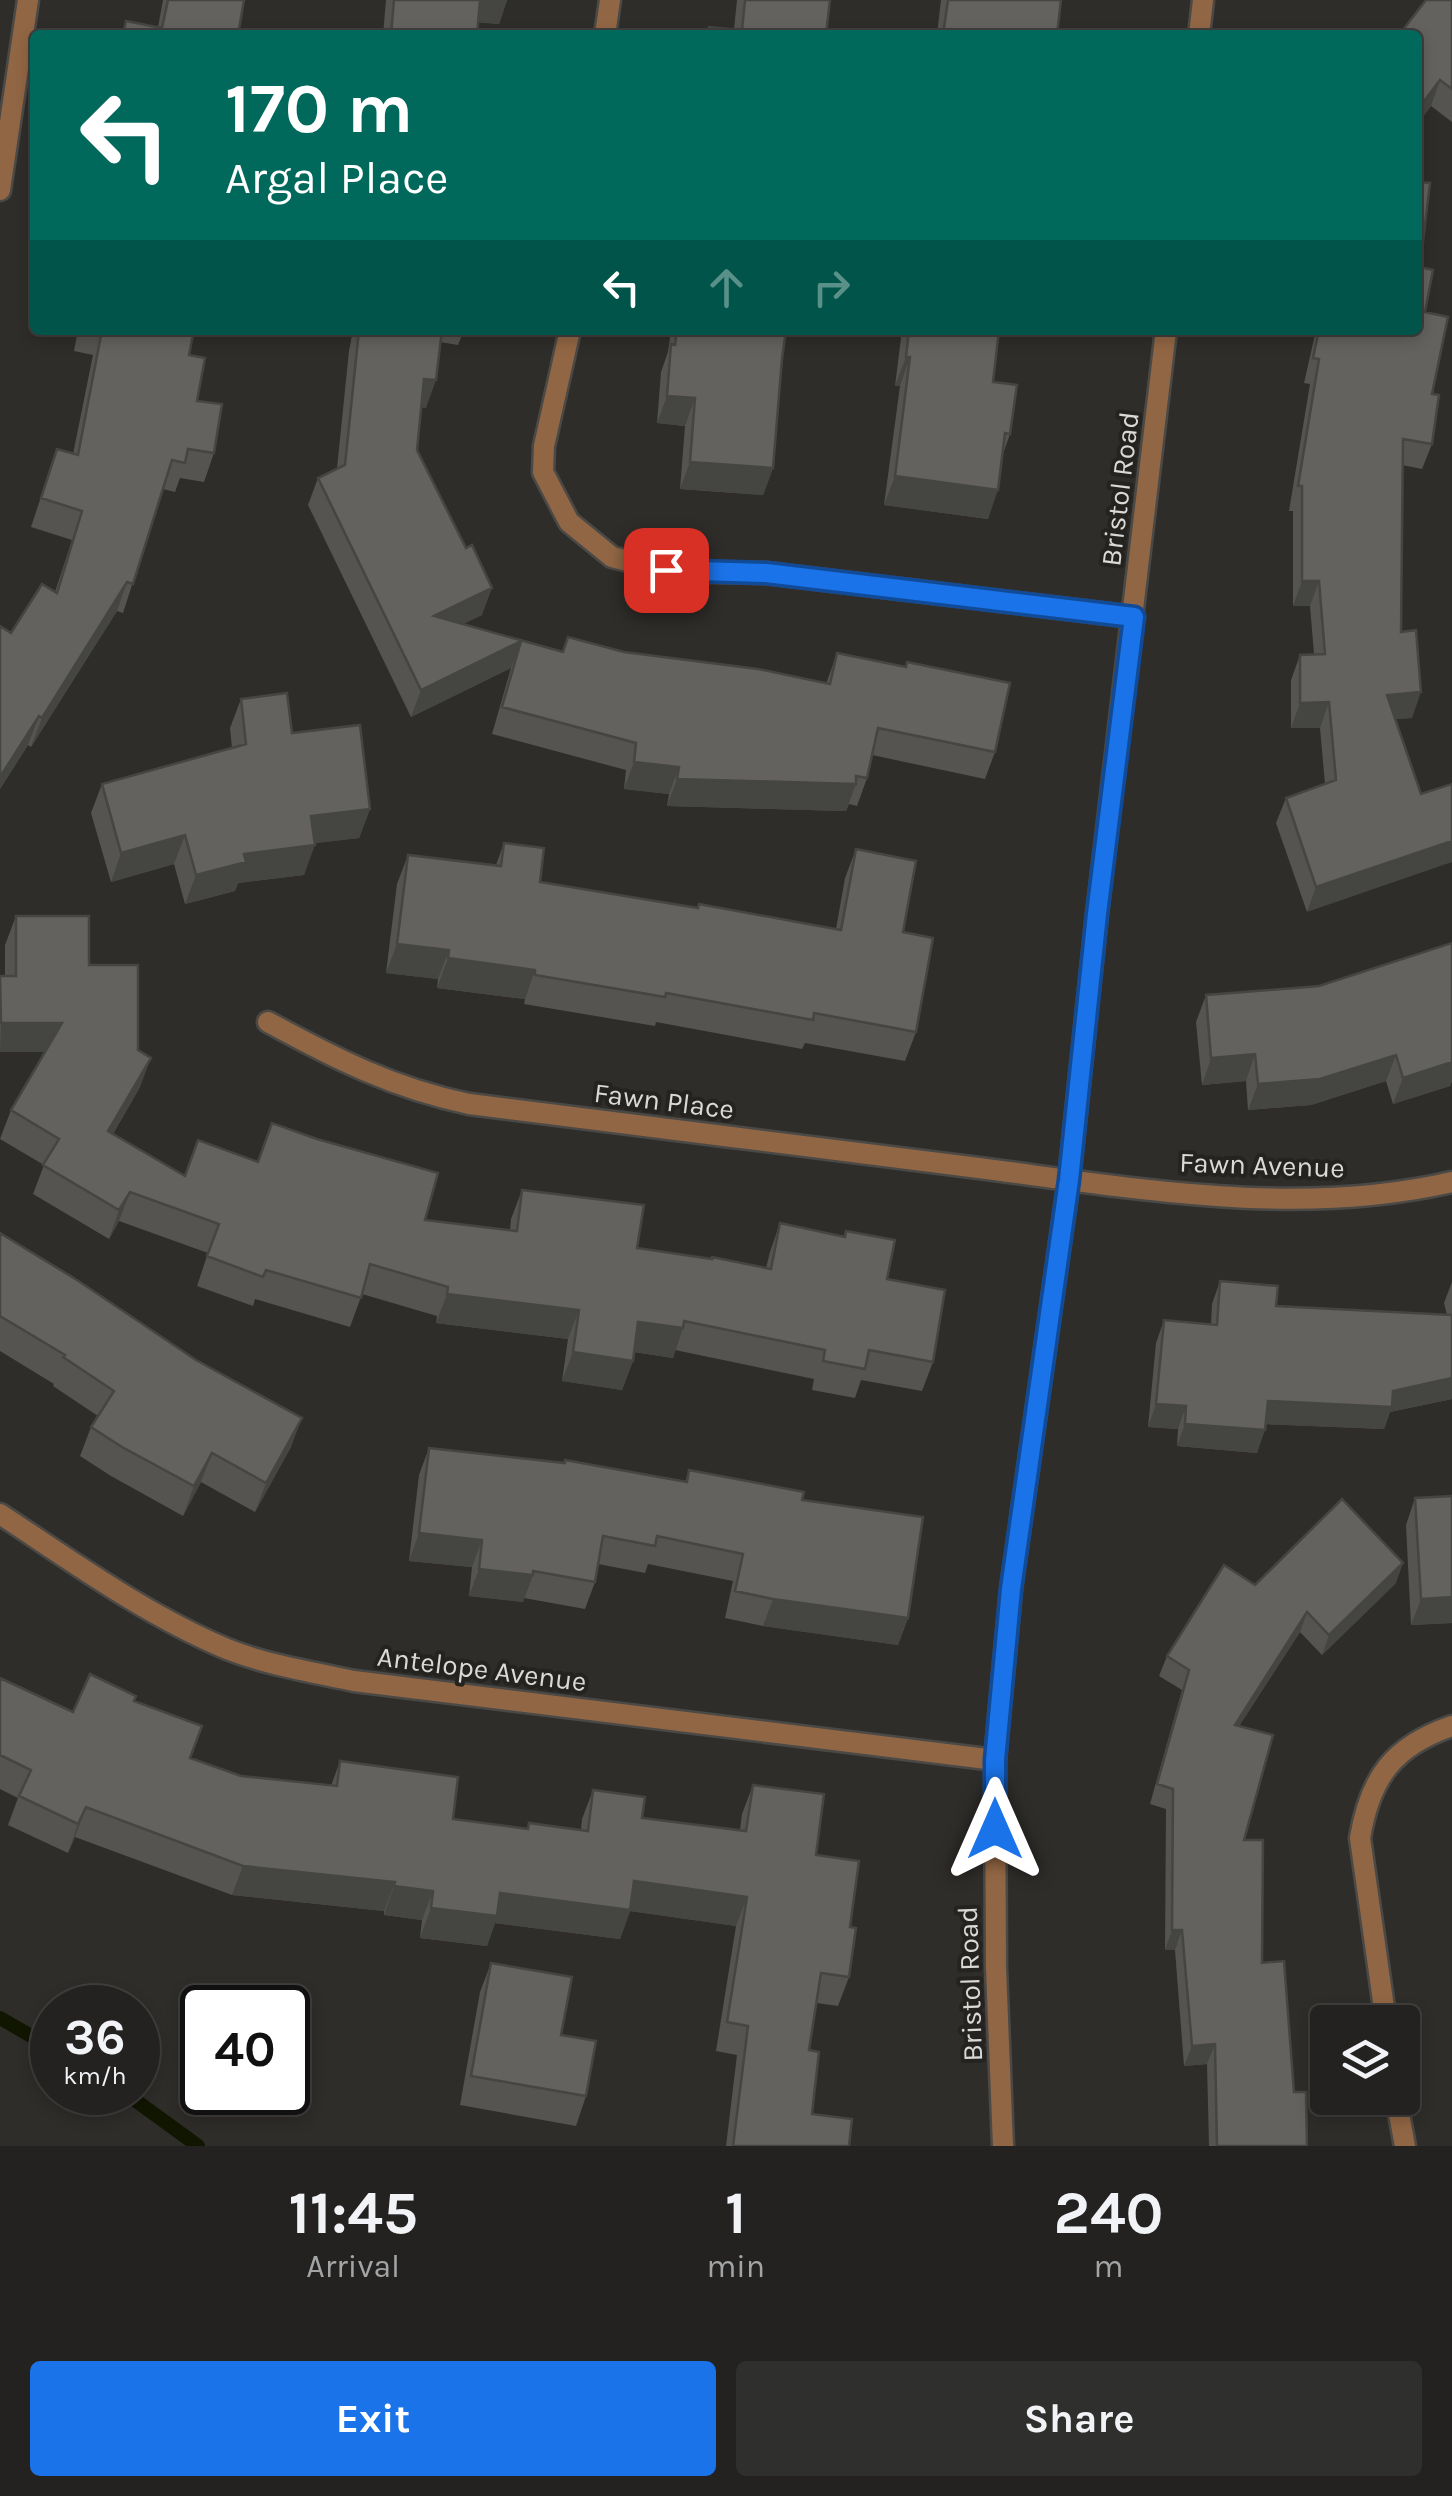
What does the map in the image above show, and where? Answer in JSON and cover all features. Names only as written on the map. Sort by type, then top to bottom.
[{"type":"street","points":[[0,190],[28,0]]},
{"type":"street","points":[[607,30],[610,0]]},
{"type":"street","points":[[1200,30],[1203,0]]},
{"type":"street","points":[[569,335],[544,446],[543,472],[569,522],[612,556],[666,570],[766,573],[1134,617]]},
{"type":"street","name":"Bristol Road","points":[[1003,2146],[996,1968],[995,1760],[1011,1589],[1069,1180],[1165,335]]},
{"type":"street","name":"Fawn Place","points":[[268,1022],[366,1073],[469,1104],[1069,1180]]},
{"type":"street","name":"Fawn Avenue","points":[[1069,1180],[1253,1198],[1381,1194],[1452,1182]]},
{"type":"street","name":"Antelope Avenue","points":[[0,1514],[180,1627],[230,1650],[291,1668],[354,1681],[995,1760]]},
{"type":"street","points":[[1384,2005],[1360,1838],[1364,1814],[1384,1772],[1404,1750],[1424,1735],[1452,1726]]},
{"type":"street","points":[[1399,2115],[1404,2146]]},
{"type":"building","points":[[168,0],[244,0],[239,30],[124,30],[126,21],[162,28]]},
{"type":"building","points":[[394,0],[480,0],[477,30],[391,30]]},
{"type":"building","points":[[745,0],[830,0],[827,30],[742,30]]},
{"type":"building","points":[[948,0],[1061,0],[1058,30],[944,30]]},
{"type":"building","points":[[1426,0],[1452,0],[1452,89],[1440,80],[1422,104],[1422,30],[1403,30]]},
{"type":"building","points":[[1422,182],[1430,183],[1422,250]]},
{"type":"building","points":[[1422,267],[1433,270],[1425,312],[1448,317],[1432,394],[1439,395],[1432,444],[1403,439],[1401,632],[1416,630],[1421,692],[1387,695],[1421,794],[1452,784],[1452,841],[1316,887],[1286,798],[1336,780],[1329,702],[1300,703],[1300,655],[1325,654],[1319,581],[1302,581],[1302,486],[1298,486],[1319,359],[1313,358],[1318,335],[1422,335]]},
{"type":"building","points":[[101,335],[193,335],[189,355],[205,358],[197,401],[222,404],[214,453],[188,449],[185,463],[172,460],[133,584],[127,582],[0,777],[0,626],[11,633],[42,584],[57,593],[82,511],[41,498],[57,449],[78,455]]},
{"type":"building","points":[[358,335],[441,335],[436,380],[424,379],[417,450],[466,548],[472,545],[492,588],[434,616],[563,652],[568,637],[624,652],[758,669],[830,684],[837,653],[906,667],[907,662],[1010,683],[995,752],[878,728],[867,778],[856,776],[856,784],[677,779],[679,767],[634,762],[636,743],[502,707],[521,641],[421,690],[318,478],[345,465]]},
{"type":"building","points":[[676,335],[785,335],[773,468],[690,462],[695,398],[667,396],[671,344],[675,345]]},
{"type":"building","points":[[908,335],[998,335],[993,382],[1017,385],[1010,434],[1005,433],[998,490],[895,476],[910,357],[906,357]]},
{"type":"building","points":[[287,693],[292,733],[360,725],[370,809],[311,816],[315,845],[244,854],[246,862],[196,875],[185,835],[121,853],[102,784],[246,744],[241,699]]},
{"type":"building","points":[[504,843],[544,848],[540,882],[698,908],[699,904],[841,930],[856,849],[916,861],[903,932],[933,938],[916,1032],[814,1013],[813,1020],[666,993],[665,997],[535,975],[535,970],[448,958],[449,950],[397,944],[408,855],[501,866]]},
{"type":"building","points":[[16,916],[89,916],[89,965],[138,965],[138,1050],[151,1058],[108,1131],[185,1176],[198,1140],[258,1162],[272,1123],[438,1173],[425,1220],[517,1231],[522,1190],[644,1205],[637,1248],[771,1269],[780,1223],[845,1237],[846,1231],[895,1240],[887,1279],[945,1290],[933,1362],[869,1350],[865,1369],[823,1361],[825,1350],[684,1321],[683,1328],[638,1322],[633,1361],[573,1352],[579,1310],[447,1294],[448,1287],[370,1264],[361,1298],[266,1270],[263,1277],[207,1256],[219,1224],[130,1192],[119,1210],[43,1165],[59,1139],[11,1110],[62,1023],[1,1023],[0,976],[16,976]]},
{"type":"building","points":[[1452,943],[1452,1062],[1403,1078],[1396,1055],[1320,1079],[1258,1084],[1255,1054],[1211,1058],[1206,995],[1319,986]]},
{"type":"building","points":[[0,1233],[196,1360],[302,1418],[266,1483],[212,1453],[194,1486],[91,1427],[114,1391],[65,1355],[0,1316]]},
{"type":"building","points":[[1220,1281],[1278,1286],[1276,1306],[1452,1315],[1452,1378],[1393,1391],[1392,1407],[1268,1401],[1265,1430],[1185,1424],[1186,1406],[1156,1404],[1164,1320],[1217,1325]]},
{"type":"building","points":[[429,1448],[565,1460],[687,1482],[689,1470],[804,1492],[802,1500],[923,1517],[908,1618],[735,1591],[743,1554],[657,1536],[655,1546],[603,1536],[595,1582],[533,1571],[533,1575],[479,1569],[482,1540],[419,1533]]},
{"type":"building","points":[[1452,1496],[1452,1597],[1421,1599],[1415,1498]]},
{"type":"building","points":[[1342,1499],[1403,1563],[1329,1635],[1307,1612],[1235,1725],[1273,1735],[1244,1840],[1263,1840],[1262,1963],[1284,1961],[1294,2092],[1306,2092],[1307,2146],[1217,2146],[1215,2044],[1192,2046],[1182,1930],[1172,1930],[1173,1789],[1157,1784],[1189,1670],[1167,1656],[1224,1565],[1255,1585]]},
{"type":"building","points":[[90,1674],[136,1696],[134,1701],[202,1726],[190,1758],[241,1776],[337,1786],[340,1761],[458,1777],[453,1819],[528,1829],[529,1823],[588,1831],[593,1790],[645,1797],[642,1818],[746,1831],[753,1785],[824,1794],[816,1855],[859,1861],[850,1927],[856,1928],[849,1977],[821,1973],[809,2050],[819,2052],[812,2114],[852,2119],[849,2146],[733,2146],[748,2026],[727,2022],[747,1897],[634,1881],[630,1910],[500,1893],[497,1916],[431,1908],[433,1891],[394,1886],[395,1882],[243,1866],[86,1807],[78,1824],[19,1796],[31,1770],[0,1755],[0,1678],[73,1712]]},
{"type":"building","points":[[491,1963],[572,1977],[561,2035],[596,2041],[586,2096],[471,2076]]},
{"type":"waterway","points":[[0,2018],[30,2035]]},
{"type":"waterway","points":[[156,2115],[198,2146]]},
{"type":"route","points":[[666,570],[766,573],[1134,617],[1069,1180],[1011,1589],[995,1760],[995,1829]]}]
